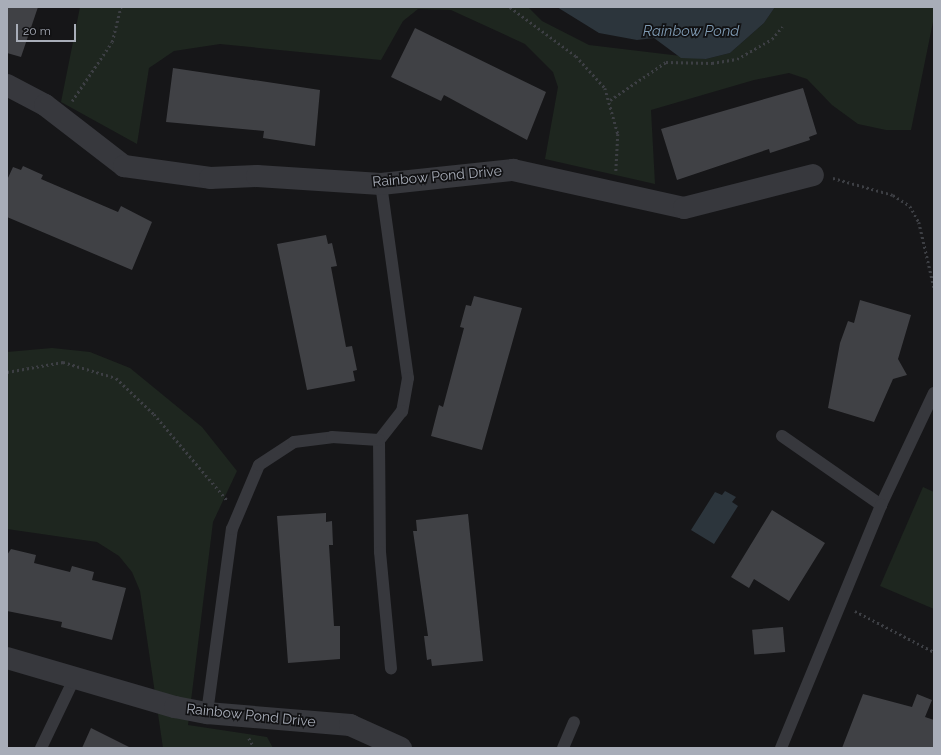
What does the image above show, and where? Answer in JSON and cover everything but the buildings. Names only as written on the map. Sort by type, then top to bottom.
[{"type":"street","name":"Rainbow Pond Drive","points":[[7,85],[45,105],[124,166],[210,178],[257,176],[381,184],[513,170],[690,207],[813,174]]},
{"type":"street","name":"Rainbow Pond Drive","points":[[7,658],[207,713],[350,725],[401,748]]},
{"type":"lane","points":[[381,184],[408,378],[402,411],[379,440],[380,552],[391,668]]},
{"type":"lane","points":[[781,748],[881,505],[934,393]]},
{"type":"lane","points":[[782,436],[881,505]]},
{"type":"lane","points":[[207,713],[227,559],[238,512],[260,465],[283,447],[294,442],[332,437],[379,440]]},
{"type":"lane","points":[[41,748],[75,677]]},
{"type":"lane","points":[[564,748],[574,722]]},
{"type":"path","points":[[66,121],[73,100],[112,42],[121,7]]},
{"type":"path","points":[[510,7],[589,68],[610,100],[618,134],[612,191]]},
{"type":"path","points":[[610,100],[666,62],[712,63],[736,59],[772,39],[782,27]]},
{"type":"path","points":[[813,174],[892,195],[910,206],[919,222],[934,287]]},
{"type":"path","points":[[7,372],[63,362],[116,378],[154,414],[238,512]]},
{"type":"path","points":[[840,604],[934,652]]},
{"type":"shaded area","points":[[80,7],[528,7],[542,21],[589,45],[706,59],[730,53],[764,23],[775,7],[934,7],[934,17],[911,130],[886,130],[858,124],[832,105],[807,79],[789,73],[754,80],[651,110],[655,184],[545,159],[558,87],[553,72],[525,44],[451,10],[418,9],[403,21],[381,60],[220,44],[174,51],[149,68],[137,144],[61,102]]},
{"type":"shaded area","points":[[52,348],[90,352],[130,368],[202,427],[237,471],[213,522],[188,725],[267,737],[273,748],[163,748],[140,591],[132,572],[119,556],[97,542],[7,529],[7,352]]},
{"type":"shaded area","points":[[923,487],[934,492],[934,609],[880,586]]},
{"type":"water","name":"Rainbow Pond","points":[[557,7],[775,7],[764,23],[730,53],[706,59],[681,58],[654,38],[637,40],[599,33]]},
{"type":"water","points":[[725,491],[736,497],[732,502],[738,506],[714,544],[691,530],[715,492],[722,495]]}]
